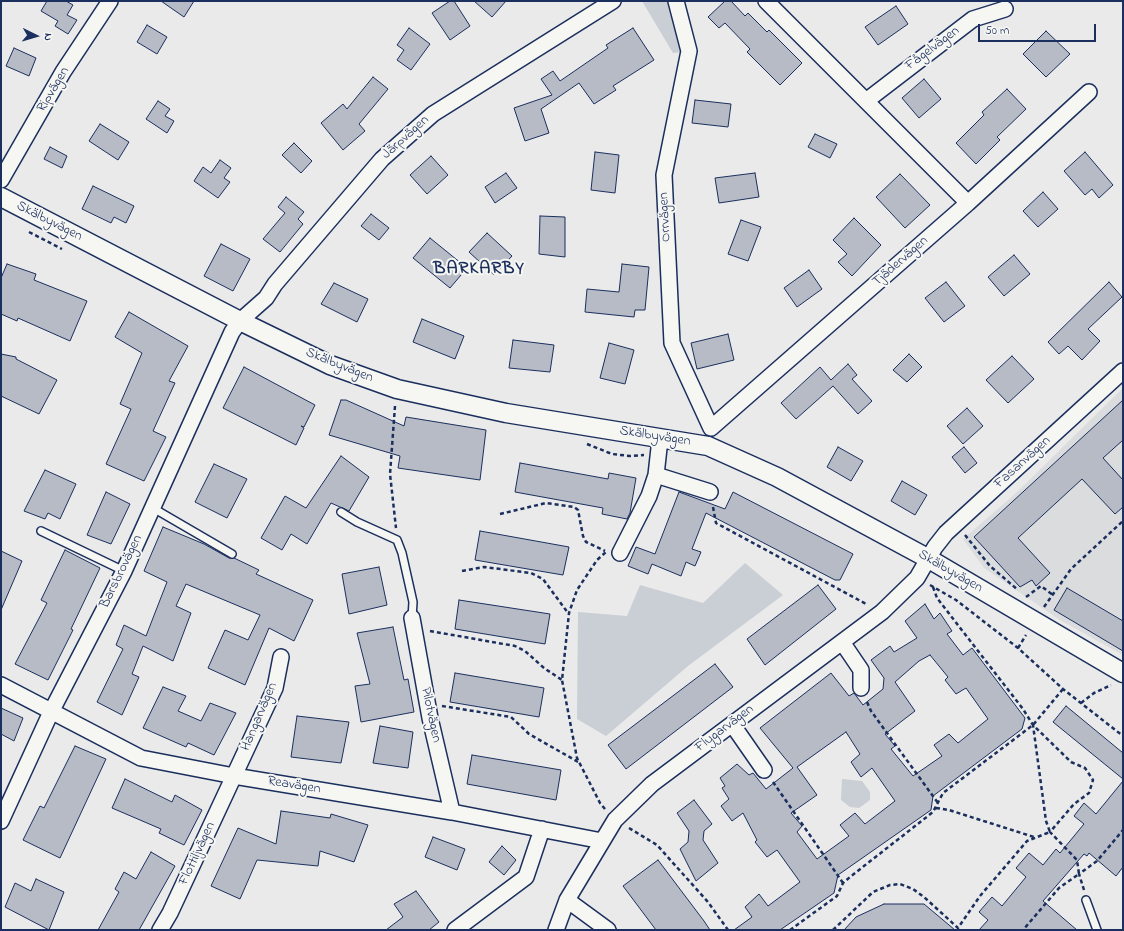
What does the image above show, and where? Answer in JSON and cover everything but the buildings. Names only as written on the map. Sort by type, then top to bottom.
[{"type":"street","name":"Ripvägen","points":[[1,180],[63,72],[110,1]]},
{"type":"street","name":"Järpvägen","points":[[240,322],[266,298],[275,284],[382,159],[433,114],[613,1]]},
{"type":"street","name":"Orrvägen","points":[[676,1],[689,51],[664,175],[672,343],[710,437]]},
{"type":"street","points":[[766,1],[968,203]]},
{"type":"street","name":"Fågelvägen","points":[[866,101],[916,61],[973,19],[1005,9]]},
{"type":"street","name":"Tjädervägen","points":[[710,437],[1089,92]]},
{"type":"street","name":"Skälbyvägen","points":[[1,197],[240,322],[330,365],[397,389],[506,413],[660,439],[710,437],[777,477],[930,559],[1118,679]]},
{"type":"street","name":"Barsbrovägen","points":[[1,821],[51,712],[124,571],[232,332],[240,322]]},
{"type":"street","name":"Fasanvägen","points":[[930,559],[935,547],[946,533],[1123,372]]},
{"type":"street","points":[[613,552],[649,496],[656,475],[660,439]]},
{"type":"street","points":[[656,475],[710,492]]},
{"type":"street","name":"Flygarvägen","points":[[556,930],[567,900],[615,820],[652,784],[882,612],[917,578],[930,559]]},
{"type":"street","name":"Pilotvägen","points":[[412,622],[428,708],[452,812]]},
{"type":"street","points":[[842,642],[862,670],[861,688]]},
{"type":"street","name":"Hangarvägen","points":[[234,776],[275,688],[281,657]]},
{"type":"street","name":"Reavägen","points":[[1,685],[140,758],[234,776],[452,812],[602,841]]},
{"type":"street","points":[[732,724],[764,770]]},
{"type":"street","name":"Flottiljvägen","points":[[160,930],[170,913],[234,776]]},
{"type":"street","points":[[455,930],[526,878],[542,829]]},
{"type":"street","points":[[567,900],[608,930]]},
{"type":"lane","points":[[153,508],[232,554]]},
{"type":"lane","points":[[341,512],[357,522],[397,540],[402,553],[413,602],[412,622]]},
{"type":"lane","points":[[41,531],[124,571]]},
{"type":"lane","points":[[1086,900],[1098,930]]},
{"type":"path","points":[[397,389],[390,474],[397,540]]},
{"type":"path","points":[[710,492],[716,523],[882,612]]},
{"type":"path","points":[[500,514],[546,503],[574,507],[578,510],[583,536],[586,542],[613,552]]},
{"type":"path","points":[[1044,607],[1071,569],[1123,521]]},
{"type":"path","points":[[961,530],[990,566],[1026,598],[1041,586],[1053,595]]},
{"type":"path","points":[[613,552],[597,560],[577,590],[568,613],[562,680],[577,758],[600,804],[615,820],[657,845],[708,902],[728,930]]},
{"type":"path","points":[[462,571],[484,567],[532,573],[543,579],[551,587],[568,613]]},
{"type":"path","points":[[917,578],[956,600],[1018,648],[1063,689],[1123,736]]},
{"type":"path","points":[[833,930],[873,892],[890,885],[900,884],[913,889],[924,896],[958,928],[1015,854],[1027,841],[1050,832],[1074,804],[1089,793],[1093,780],[1085,768],[1071,762],[1033,725],[1023,709],[938,598],[932,586]]},
{"type":"path","points":[[412,622],[515,646],[526,651],[544,668],[562,680]]},
{"type":"path","points":[[1018,648],[1029,631]]},
{"type":"path","points":[[1081,703],[1094,693],[1118,679]]},
{"type":"path","points":[[861,688],[871,711],[938,803]]},
{"type":"path","points":[[790,930],[838,896],[843,883],[933,812],[943,793],[1033,725],[1063,689]]},
{"type":"path","points":[[428,708],[443,706],[511,716],[529,734],[580,763]]},
{"type":"path","points":[[1033,725],[1046,821],[1050,832],[1077,860],[1086,900]]},
{"type":"path","points":[[764,770],[843,883]]},
{"type":"path","points":[[936,808],[949,810],[1035,837]]},
{"type":"path","points":[[1023,930],[1059,888],[1097,861],[1123,830]]},
{"type":"path","points":[[960,925],[963,930]]},
{"type":"shaded area","points":[[642,1],[670,1],[681,52],[673,53]]},
{"type":"shaded area","points":[[1123,388],[1123,655],[1060,620],[984,568],[963,539],[1015,494]]},
{"type":"shaded area","points":[[745,563],[783,595],[688,666],[606,736],[577,719],[578,612],[627,616],[640,585],[703,603]]},
{"type":"shaded area","points":[[842,779],[862,781],[870,792],[870,800],[859,808],[850,807],[841,800]]},
{"type":"district","name":"BARKARBY","points":[[479,270]]}]
